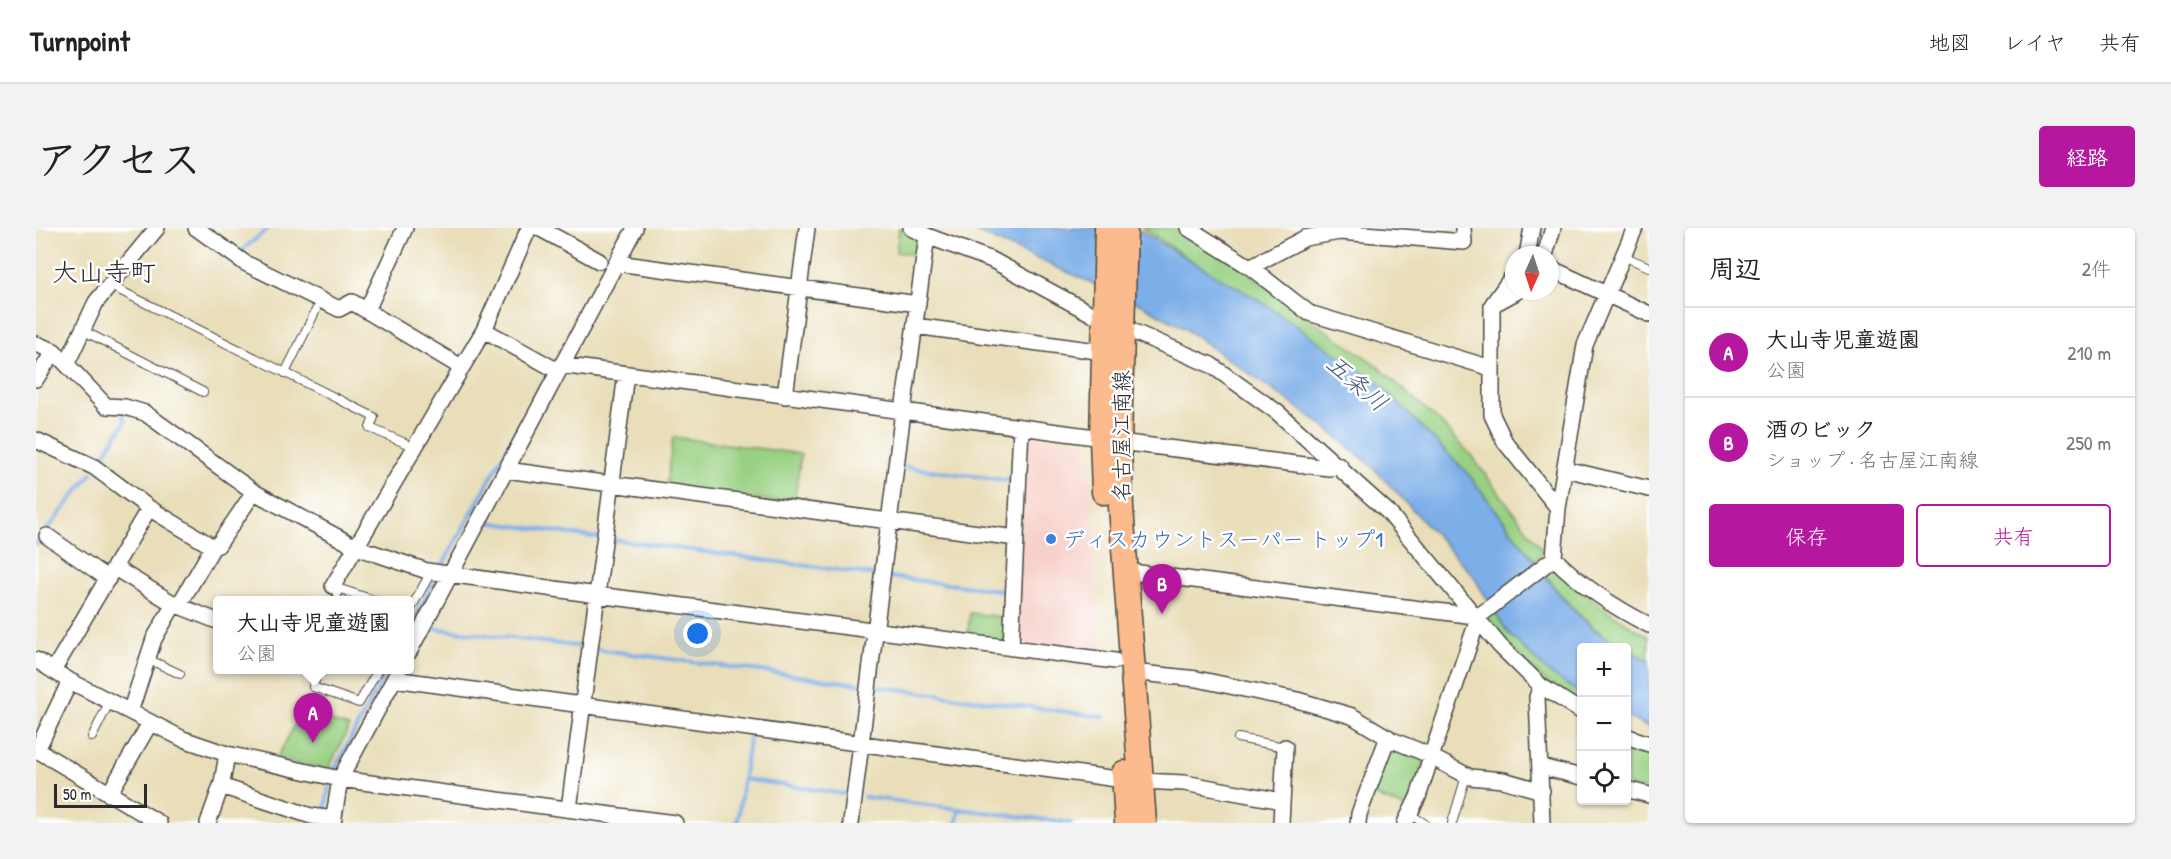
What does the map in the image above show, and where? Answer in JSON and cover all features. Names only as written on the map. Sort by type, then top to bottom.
[{"type":"main road","name":"名古屋江南線","points":[[1107,228],[1115,317],[1104,352],[1124,571],[1124,667]]},
{"type":"main road","name":"名古屋江南線","points":[[1125,228],[1115,317],[1111,440],[1132,781],[1127,823]]},
{"type":"main road","name":"名古屋江南線","points":[[1132,781],[1144,823]]},
{"type":"street","points":[[67,363],[96,302],[157,228]]},
{"type":"street","points":[[196,228],[216,235],[245,263],[339,309],[352,302],[461,367]]},
{"type":"street","points":[[367,310],[405,228]]},
{"type":"street","points":[[336,592],[356,547],[484,330],[529,228]]},
{"type":"street","points":[[539,228],[599,261]]},
{"type":"street","points":[[414,639],[440,573],[506,470],[555,367],[635,228]]},
{"type":"street","points":[[785,396],[807,228]]},
{"type":"street","points":[[912,228],[927,236],[992,260],[1187,349],[1277,412],[1340,466],[1388,512],[1500,646],[1541,686],[1577,709]]},
{"type":"street","points":[[1188,228],[1250,267],[1309,314],[1491,368]]},
{"type":"street","points":[[1250,267],[1305,238],[1340,232],[1464,243],[1463,228]]},
{"type":"street","points":[[1529,246],[1532,228]]},
{"type":"street","points":[[1407,818],[1432,756],[1477,618],[1551,561],[1585,345],[1635,228]]},
{"type":"street","points":[[1547,246],[1550,230]]},
{"type":"street","points":[[850,823],[927,236]]},
{"type":"street","points":[[616,263],[918,304]]},
{"type":"street","points":[[1559,272],[1649,314]]},
{"type":"street","points":[[1505,287],[1492,305],[1492,415],[1505,442],[1558,508]]},
{"type":"street","points":[[1492,305],[1505,298]]},
{"type":"street","points":[[915,326],[1104,352]]},
{"type":"street","points":[[484,330],[555,367],[626,374],[1329,468],[1340,466]]},
{"type":"street","points":[[36,344],[54,351],[106,406],[124,406],[145,413],[254,492],[356,547],[440,573],[1011,648],[1197,679],[1297,700],[1352,716],[1388,737],[1432,756],[1466,776],[1503,780],[1542,791]]},
{"type":"street","points":[[36,379],[54,351]]},
{"type":"street","points":[[569,809],[626,374]]},
{"type":"street","points":[[1011,648],[1021,427]]},
{"type":"street","points":[[38,445],[94,467],[149,508],[213,547]]},
{"type":"street","points":[[1565,469],[1649,489]]},
{"type":"street","points":[[506,470],[1016,538]]},
{"type":"street","points":[[130,712],[154,639],[213,547],[218,545],[254,492]]},
{"type":"street","points":[[54,671],[149,508]]},
{"type":"street","points":[[47,536],[112,573],[176,605],[213,619]]},
{"type":"street","points":[[1551,561],[1593,592],[1649,625]]},
{"type":"street","points":[[1124,571],[1477,618]]},
{"type":"street","points":[[36,660],[70,681],[183,740],[227,754],[334,777],[569,809],[618,819],[675,823]]},
{"type":"street","points":[[221,786],[322,819],[334,777],[397,674],[583,706],[860,742],[1132,781],[1184,783],[1282,801]]},
{"type":"street","points":[[70,681],[36,751],[159,823]]},
{"type":"street","points":[[1541,686],[1537,697],[1542,823]]},
{"type":"street","points":[[109,794],[150,723]]},
{"type":"street","points":[[1358,823],[1359,814],[1388,737]]},
{"type":"street","points":[[1631,738],[1649,744]]},
{"type":"street","points":[[1281,823],[1286,747]]},
{"type":"street","points":[[208,823],[221,786],[227,754]]},
{"type":"street","points":[[1541,767],[1577,776]]},
{"type":"street","points":[[1631,790],[1649,795]]},
{"type":"lane","points":[[1623,256],[1649,267]]},
{"type":"lane","points":[[109,285],[374,417],[370,428],[405,443]]},
{"type":"lane","points":[[285,373],[316,310]]},
{"type":"lane","points":[[82,330],[203,392]]},
{"type":"lane","points":[[414,606],[440,573]]},
{"type":"lane","points":[[336,592],[355,596]]},
{"type":"lane","points":[[148,659],[180,674]]},
{"type":"lane","points":[[317,674],[313,687],[359,703],[375,674]]},
{"type":"lane","points":[[92,737],[110,702]]},
{"type":"lane","points":[[1238,738],[1286,747]]},
{"type":"lane","points":[[1452,823],[1466,776]]},
{"type":"lane","points":[[1407,818],[1424,823]]},
{"type":"shaded area","points":[[1030,435],[1089,444],[1100,652],[1020,644],[1016,639],[1026,439]]},
{"type":"green space","points":[[899,228],[915,238],[918,255],[896,252]]},
{"type":"green space","points":[[1142,228],[1175,228],[1244,268],[1298,311],[1375,364],[1439,421],[1470,454],[1543,551],[1535,561],[1469,475],[1378,383]]},
{"type":"green space","points":[[673,437],[801,454],[794,504],[666,486]]},
{"type":"green space","points":[[1555,567],[1604,609],[1649,637],[1649,660],[1631,652],[1631,643],[1615,643],[1590,625],[1566,601],[1544,573]]},
{"type":"green space","points":[[1494,610],[1522,647],[1577,691],[1577,704],[1548,684],[1485,623]]},
{"type":"green space","points":[[970,613],[1007,618],[1005,642],[967,639]]},
{"type":"green space","points":[[302,712],[349,727],[328,770],[276,759]]},
{"type":"green space","points":[[1388,745],[1426,757],[1407,809],[1370,794]]},
{"type":"green space","points":[[1631,748],[1649,754],[1649,791],[1631,786]]},
{"type":"water","name":"五条川","points":[[967,228],[1135,228],[1262,302],[1378,383],[1469,475],[1562,598],[1592,629],[1616,643],[1577,643],[1577,691],[1548,672],[1507,632],[1472,574],[1372,466],[1321,424],[1184,328],[1142,305]]},
{"type":"water","points":[[1631,652],[1649,660],[1649,728],[1631,719]]},
{"type":"waterway","points":[[241,251],[269,228]]},
{"type":"waterway","points":[[600,278],[626,228]]},
{"type":"waterway","points":[[440,570],[550,371]]},
{"type":"waterway","points":[[98,464],[125,422],[123,415]]},
{"type":"waterway","points":[[905,467],[1010,481]]},
{"type":"waterway","points":[[36,544],[92,473]]},
{"type":"waterway","points":[[487,522],[599,538]]},
{"type":"waterway","points":[[609,539],[875,575]]},
{"type":"waterway","points":[[414,620],[437,576]]},
{"type":"waterway","points":[[889,577],[1007,591]]},
{"type":"waterway","points":[[431,628],[584,647]]},
{"type":"waterway","points":[[595,649],[859,684]]},
{"type":"waterway","points":[[333,772],[385,674]]},
{"type":"waterway","points":[[875,686],[1104,717]]},
{"type":"waterway","points":[[737,823],[750,733]]},
{"type":"waterway","points":[[325,813],[330,779]]},
{"type":"waterway","points":[[743,779],[844,794]]},
{"type":"waterway","points":[[864,797],[1071,823]]},
{"type":"waterway","points":[[957,823],[959,809]]},
{"type":"place","name":"ディスカウントスーパー トップ1","points":[[1051,539]]},
{"type":"place","name":"酒のビック","points":[[1162,614]]},
{"type":"place","name":"大山寺児童遊園","points":[[313,743]]},
{"type":"district","name":"大山寺町","points":[[104,272]]}]
